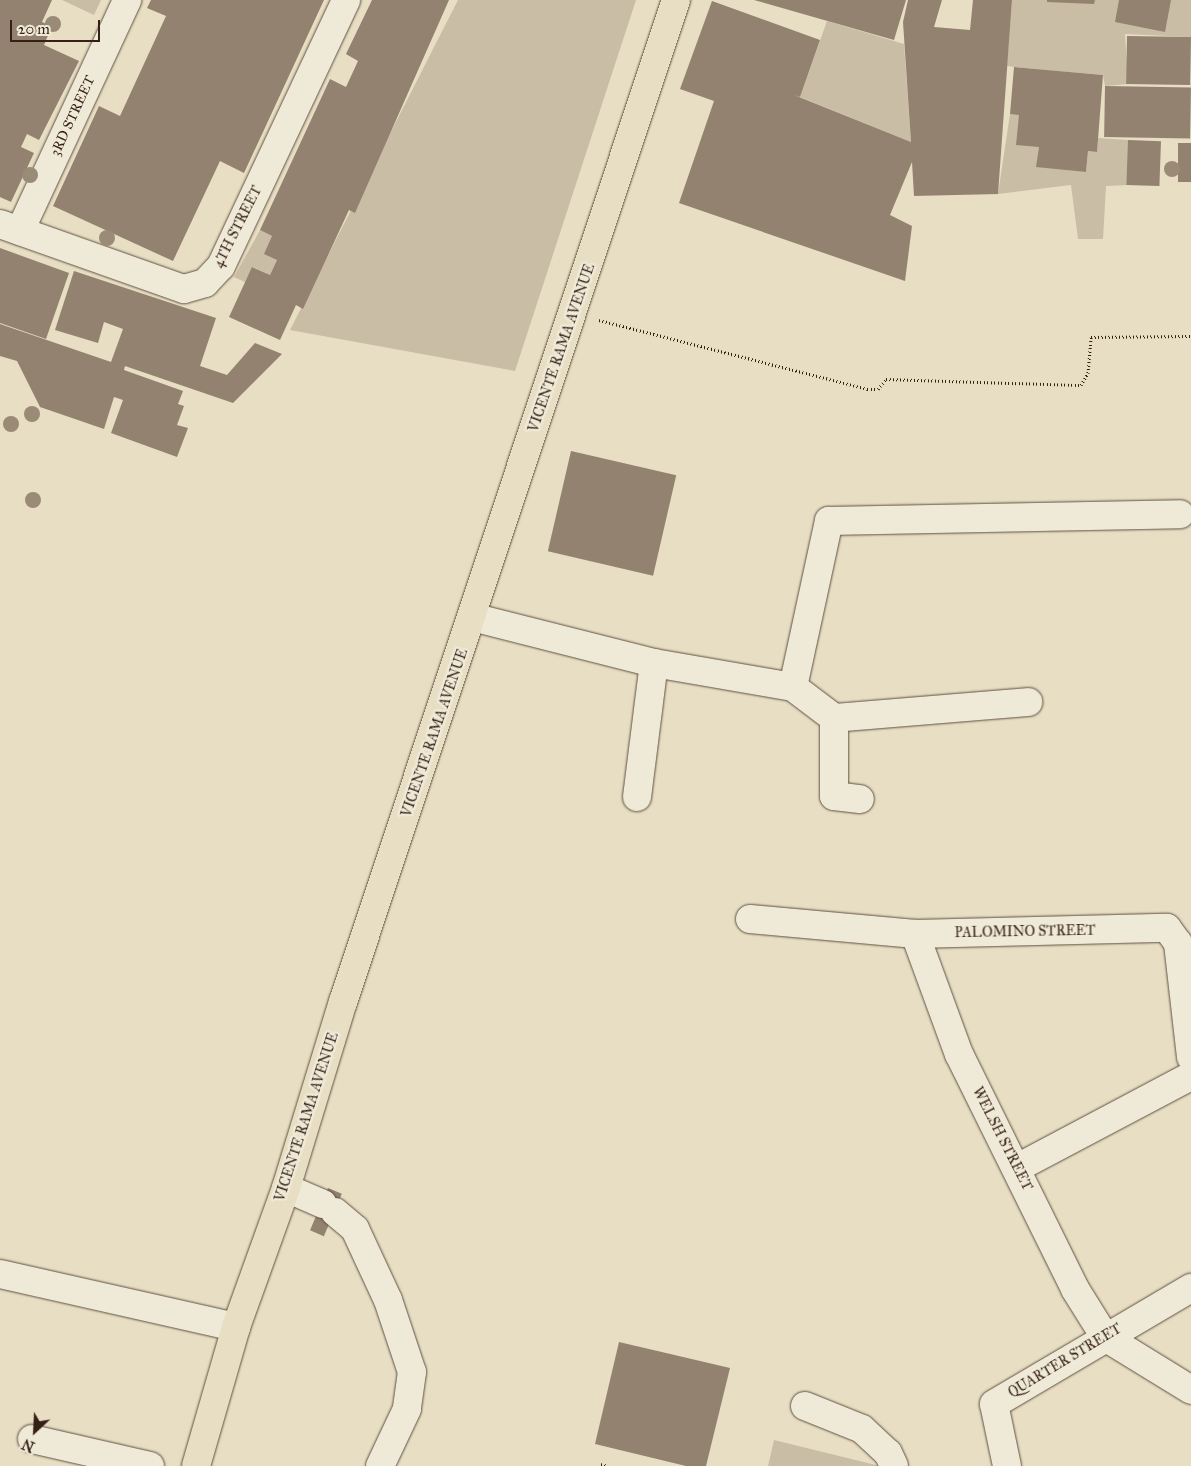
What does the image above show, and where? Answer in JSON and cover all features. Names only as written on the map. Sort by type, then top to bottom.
[{"type":"main road","name":"VICENTE RAMA AVENUE","points":[[196,1466],[236,1326],[286,1188],[676,0]]},
{"type":"street","name":"3RD STREET","points":[[10,228],[127,0]]},
{"type":"street","name":"4TH STREET","points":[[10,228],[184,289],[205,283],[221,266],[346,0]]},
{"type":"street","points":[[793,687],[829,521],[1180,514]]},
{"type":"street","points":[[472,617],[654,663],[793,687],[834,718],[1028,702]]},
{"type":"street","points":[[637,798],[654,663]]},
{"type":"street","points":[[834,718],[834,796],[860,798]]},
{"type":"street","name":"PALOMINO STREET","points":[[750,919],[915,934],[1167,928],[1174,933],[1185,957],[1191,1057]]},
{"type":"street","name":"WELSH STREET","points":[[915,934],[959,1054],[1017,1168],[1075,1289],[1104,1337]]},
{"type":"street","points":[[1017,1168],[1191,1076]]},
{"type":"street","points":[[286,1188],[329,1208],[355,1229],[388,1300],[412,1372],[407,1409],[380,1466]]},
{"type":"street","points":[[0,1274],[236,1326]]},
{"type":"street","name":"QUARTER STREET","points":[[1007,1466],[994,1404],[1104,1337],[1191,1288]]},
{"type":"street","points":[[1104,1337],[1191,1390]]},
{"type":"street","points":[[805,1406],[862,1430],[888,1453],[894,1466]]},
{"type":"street","points":[[32,1439],[150,1466]]},
{"type":"path","points":[[572,313],[867,389],[878,389],[886,379],[1081,385],[1088,373],[1091,337],[1191,336]]},
{"type":"path","points":[[601,1464],[608,1466]]},
{"type":"shaded area","points":[[62,0],[101,0],[94,15]]},
{"type":"shaded area","points":[[458,0],[636,0],[515,371],[290,330]]},
{"type":"shaded area","points":[[1012,0],[1191,0],[1191,37],[1125,34],[1128,84],[1105,86],[1103,75],[1007,66]]},
{"type":"shaded area","points":[[827,21],[904,44],[911,142],[800,97]]},
{"type":"shaded area","points":[[1010,114],[1019,115],[1039,147],[1037,166],[1086,172],[1088,151],[1097,152],[1098,138],[1128,140],[1128,185],[1106,186],[1103,239],[1078,239],[1071,185],[998,194]]},
{"type":"shaded area","points":[[260,230],[272,236],[277,260],[270,275],[253,267],[245,282],[234,277]]},
{"type":"shaded area","points":[[774,1440],[880,1466],[768,1466]]},
{"type":"building","points":[[0,0],[52,0],[42,22],[52,26],[44,45],[79,61],[39,140],[27,134],[21,147],[34,153],[11,202],[0,197]]},
{"type":"building","points":[[151,0],[324,0],[244,173],[220,161],[173,261],[53,206],[99,106],[120,116],[166,16],[147,8]]},
{"type":"building","points":[[372,0],[449,0],[355,213],[349,210],[303,309],[296,305],[280,340],[229,317],[252,267],[270,275],[277,260],[264,254],[272,236],[260,230],[330,79],[346,87],[358,61],[346,54]]},
{"type":"building","points":[[754,0],[906,0],[894,40]]},
{"type":"building","points":[[908,0],[942,0],[934,27],[970,30],[973,0],[1012,0],[998,194],[914,196],[912,162],[890,215],[912,226],[905,281],[679,203],[714,101],[680,89],[712,1],[820,40],[800,97],[794,95],[911,142],[903,22]]},
{"type":"building","points":[[1047,0],[1095,0],[1094,4],[1047,2]]},
{"type":"building","points":[[1119,0],[1171,0],[1165,32],[1115,22]]},
{"type":"building","points":[[1127,36],[1191,37],[1190,85],[1126,84]]},
{"type":"building","points":[[1014,67],[1103,75],[1097,152],[1088,151],[1086,172],[1036,167],[1039,147],[1016,145],[1019,115],[1010,114]]},
{"type":"building","points":[[1105,86],[1191,88],[1190,138],[1104,137]]},
{"type":"building","points":[[1128,140],[1161,141],[1159,186],[1126,185]]},
{"type":"building","points":[[1178,143],[1191,143],[1191,182],[1178,182]]},
{"type":"building","points":[[0,248],[69,273],[46,339],[0,323]]},
{"type":"building","points":[[74,271],[216,318],[200,366],[227,375],[255,343],[282,354],[233,403],[125,366],[124,370],[183,391],[178,404],[184,406],[177,425],[188,428],[177,457],[111,433],[123,400],[114,397],[104,429],[40,407],[17,361],[0,356],[0,324],[111,362],[123,329],[104,322],[98,343],[55,330]]},
{"type":"building","points":[[571,451],[676,475],[653,576],[548,551]]},
{"type":"building","points":[[328,1188],[342,1194],[324,1236],[310,1230]]},
{"type":"building","points":[[619,1342],[730,1368],[706,1466],[686,1466],[595,1444]]}]
